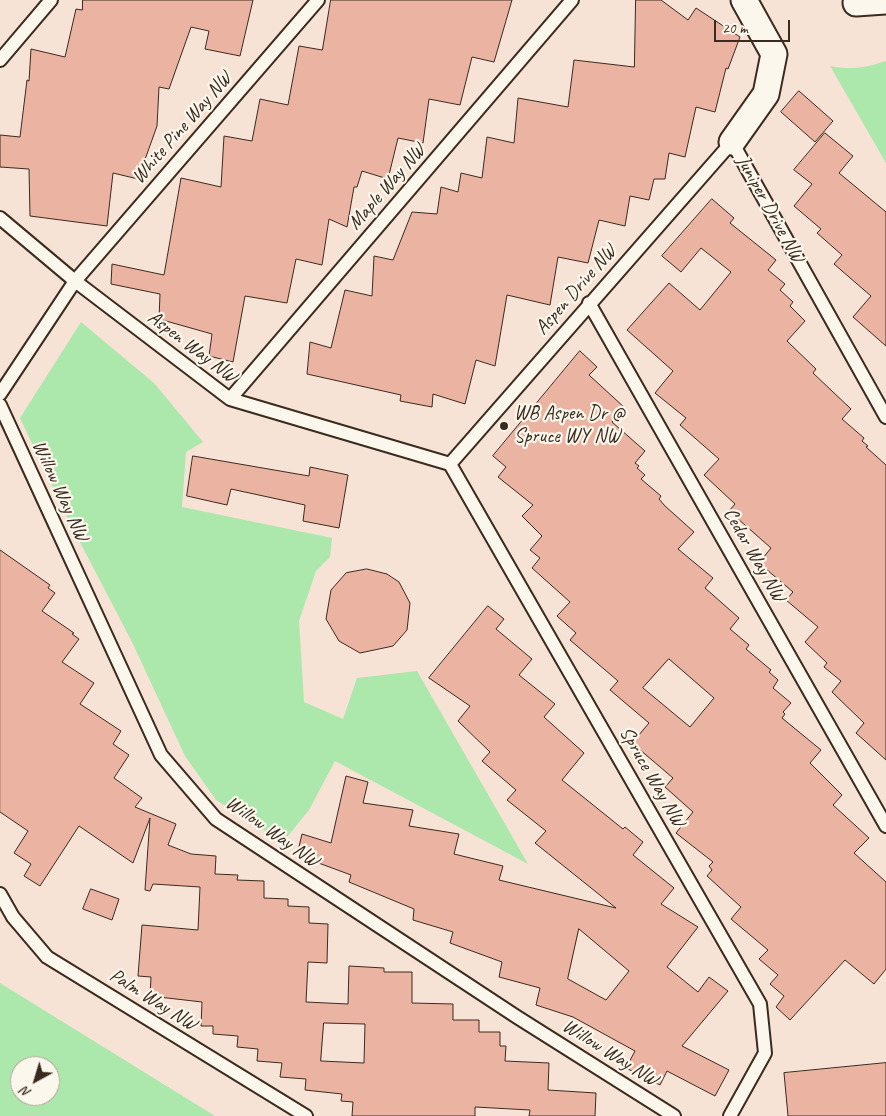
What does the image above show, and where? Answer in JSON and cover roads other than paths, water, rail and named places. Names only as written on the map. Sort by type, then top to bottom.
[{"type":"street","name":"Juniper Drive NW","points":[[732,142],[766,94],[774,54],[744,0]]},
{"type":"street","points":[[856,3],[886,1]]},
{"type":"lane","points":[[0,60],[51,0]]},
{"type":"lane","name":"White Pine Way NW","points":[[75,282],[318,0]]},
{"type":"lane","name":"Maple Way NW","points":[[230,399],[572,0]]},
{"type":"lane","name":"Aspen Drive NW","points":[[450,464],[589,303],[732,142]]},
{"type":"lane","name":"Juniper Drive NW","points":[[732,142],[886,417]]},
{"type":"lane","name":"Aspen Way NW","points":[[0,218],[75,282],[230,399],[450,464]]},
{"type":"lane","points":[[0,394],[75,282]]},
{"type":"lane","name":"Cedar Way NW","points":[[589,303],[886,826]]},
{"type":"lane","name":"Willow Way NW","points":[[0,405],[160,755],[216,819],[517,1017],[674,1116]]},
{"type":"lane","name":"Spruce Way NW","points":[[450,464],[760,1004],[765,1054],[730,1116]]},
{"type":"lane","name":"Palm Way NW","points":[[0,894],[12,917],[48,957],[306,1116]]},
{"type":"place","name":"WB Aspen Dr @ Spruce WY NW","points":[[504,426]]}]
